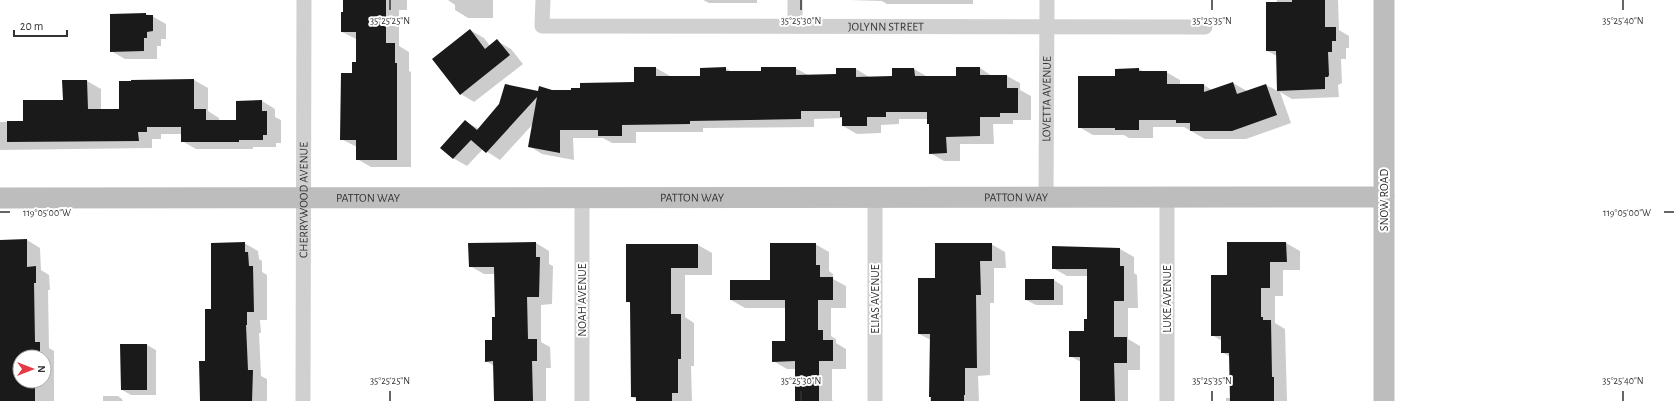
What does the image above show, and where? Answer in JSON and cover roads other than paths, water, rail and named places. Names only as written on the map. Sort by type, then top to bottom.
[{"type":"street","name":"CHERRYWOOD AVENUE","points":[[303,401],[304,0]]},
{"type":"street","name":"JOLYNN STREET","points":[[542,0],[542,26],[1205,26]]},
{"type":"street","points":[[795,0],[795,26]]},
{"type":"street","name":"LOVETTA AVENUE","points":[[1046,198],[1047,0]]},
{"type":"street","name":"SNOW ROAD","points":[[1384,0],[1384,401]]},
{"type":"street","name":"LUKE AVENUE","points":[[1167,197],[1167,401]]},
{"type":"street","name":"PATTON WAY","points":[[0,198],[1384,197]]},
{"type":"street","name":"NOAH AVENUE","points":[[582,198],[582,401]]},
{"type":"street","name":"ELIAS AVENUE","points":[[874,198],[875,401]]}]
